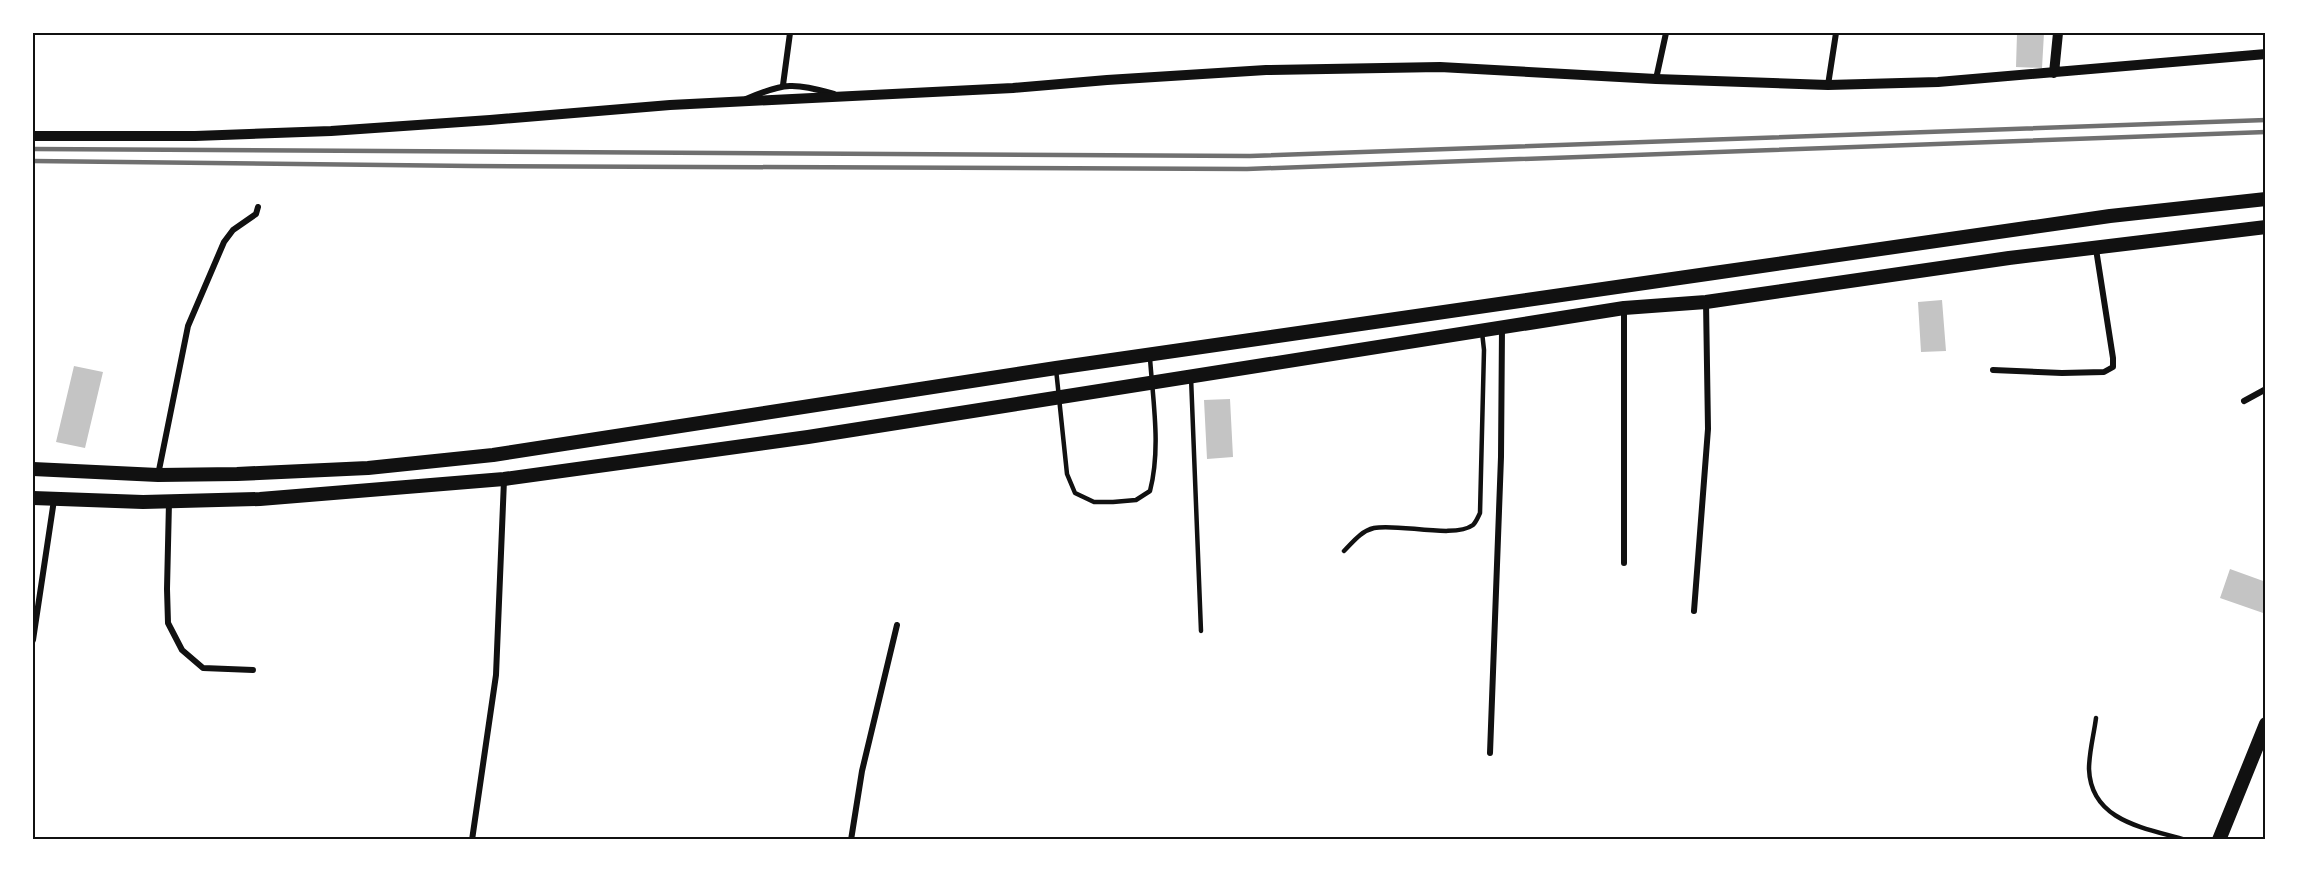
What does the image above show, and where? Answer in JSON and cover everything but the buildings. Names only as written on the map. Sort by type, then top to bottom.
[{"type":"highway","points":[[33,469],[158,475],[237,474],[369,468],[493,454],[1056,368],[2110,216],[2266,198]]},
{"type":"highway","points":[[33,498],[169,501],[294,496],[504,479],[808,437],[1624,308],[1706,302],[2009,258],[2266,227]]},
{"type":"highway","points":[[2219,840],[2266,724]]},
{"type":"street","points":[[783,85],[790,33]]},
{"type":"street","points":[[1656,79],[1666,33]]},
{"type":"street","points":[[1828,85],[1836,33]]},
{"type":"street","points":[[2054,73],[2058,33]]},
{"type":"street","points":[[33,136],[195,136],[331,131],[741,101],[1013,88],[1266,70],[1428,67],[1828,85],[1938,82],[2266,54]]},
{"type":"street","points":[[741,101],[783,85],[802,86],[843,97]]},
{"type":"street","points":[[158,475],[188,326],[224,242],[233,230],[256,214],[258,207]]},
{"type":"street","points":[[1994,370],[2104,372],[2113,367],[2096,249]]},
{"type":"street","points":[[1694,611],[1708,429],[1706,302]]},
{"type":"street","points":[[1624,308],[1624,563]]},
{"type":"street","points":[[1490,753],[1500,492],[1502,328]]},
{"type":"street","points":[[2244,401],[2266,389]]},
{"type":"street","points":[[472,840],[496,675],[504,479]]},
{"type":"street","points":[[33,640],[54,499]]},
{"type":"street","points":[[169,501],[168,623],[182,650],[203,668],[254,670]]},
{"type":"street","points":[[851,840],[869,739],[897,625]]},
{"type":"lane","points":[[1344,551],[1360,534],[1372,528],[1441,530],[1464,529],[1474,524],[1480,513],[1485,350],[1482,332]]},
{"type":"lane","points":[[1056,368],[1067,474],[1075,493],[1094,502],[1136,500],[1150,491],[1155,472],[1156,436],[1149,355]]},
{"type":"lane","points":[[1191,377],[1201,631]]},
{"type":"lane","points":[[2096,718],[2089,770],[2096,795],[2107,810],[2120,819],[2186,840]]},
{"type":"railway","points":[[33,149],[1250,156],[2266,120]]},
{"type":"railway","points":[[33,161],[472,166],[1247,169],[2266,132]]}]
